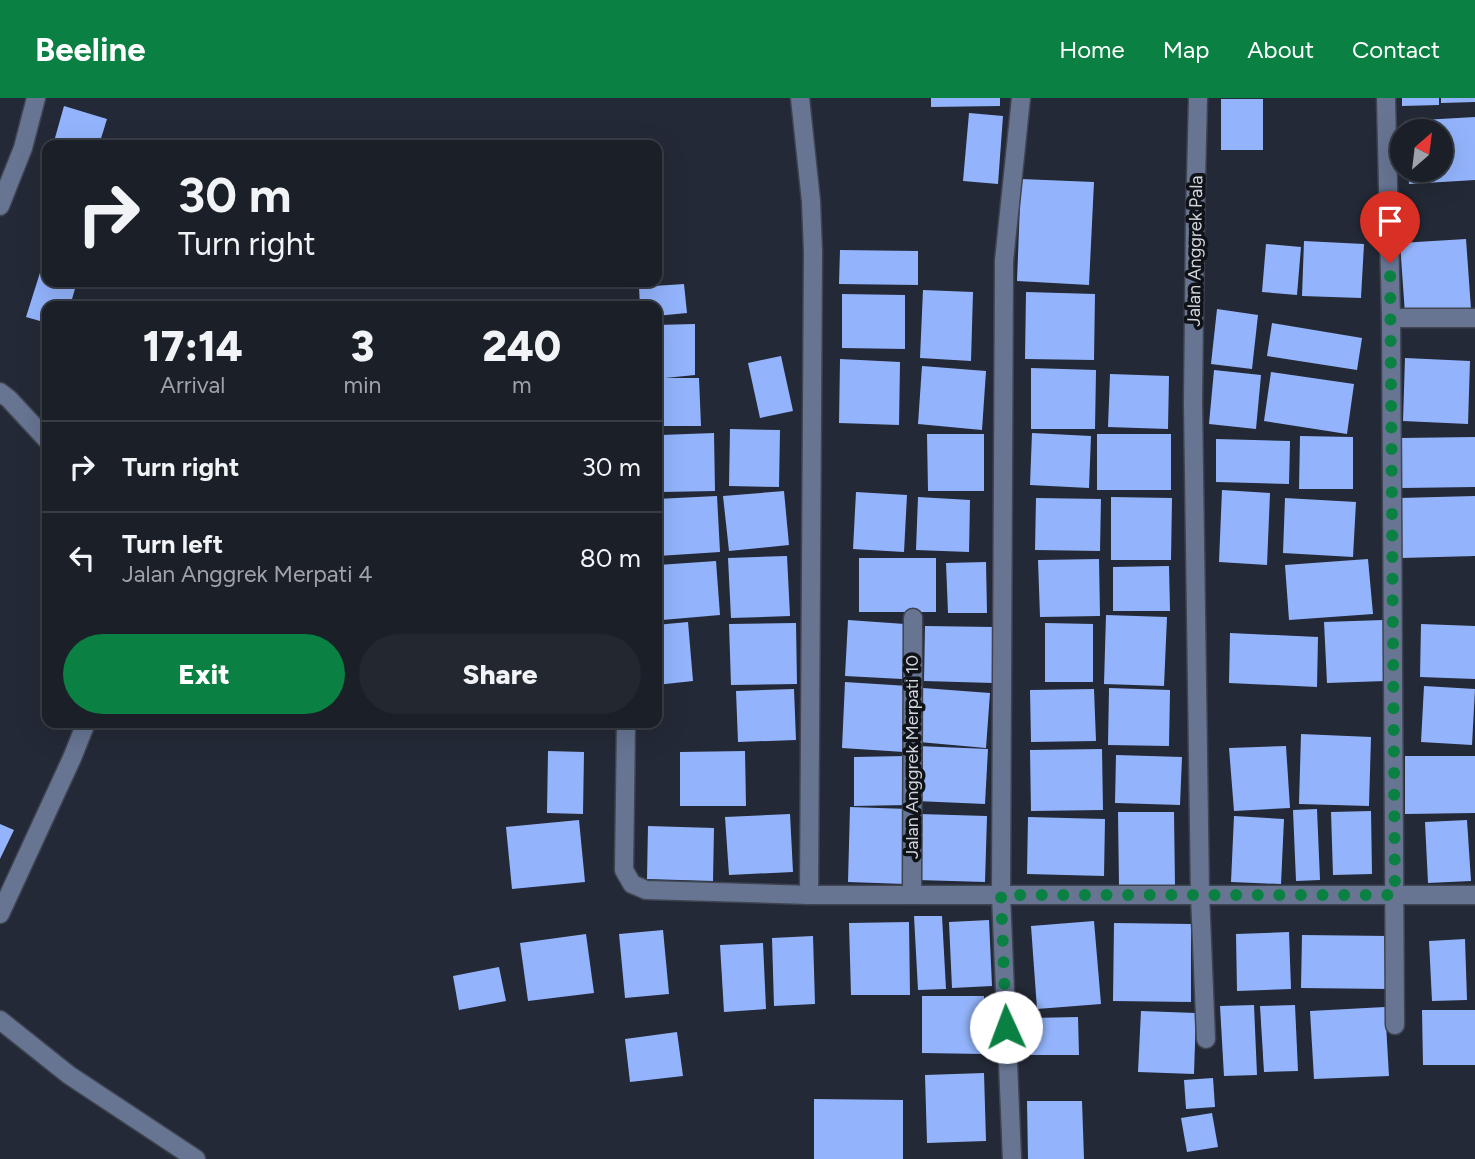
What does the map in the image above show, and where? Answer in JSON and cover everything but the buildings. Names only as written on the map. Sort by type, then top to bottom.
[{"type":"street","points":[[0,206],[23,148],[36,98]]},
{"type":"street","points":[[800,98],[811,201],[813,252],[809,895]]},
{"type":"street","points":[[1012,1159],[1001,895],[1004,261],[1021,98]]},
{"type":"street","name":"Jalan Anggrek Pala","points":[[1198,98],[1193,403],[1200,895],[1206,1039]]},
{"type":"street","points":[[1386,98],[1391,318],[1395,1025]]},
{"type":"street","points":[[1391,318],[1475,318]]},
{"type":"street","points":[[0,392],[42,435]]},
{"type":"street","name":"Jalan Anggrek Merpati 10","points":[[912,895],[913,618]]},
{"type":"street","points":[[0,914],[84,728]]},
{"type":"street","points":[[626,728],[624,870],[632,884],[646,890],[809,895],[1475,895]]},
{"type":"street","points":[[0,1020],[69,1075],[196,1159]]},
{"type":"route","points":[[1006,1027],[1001,895],[1395,895],[1390,263]]}]
